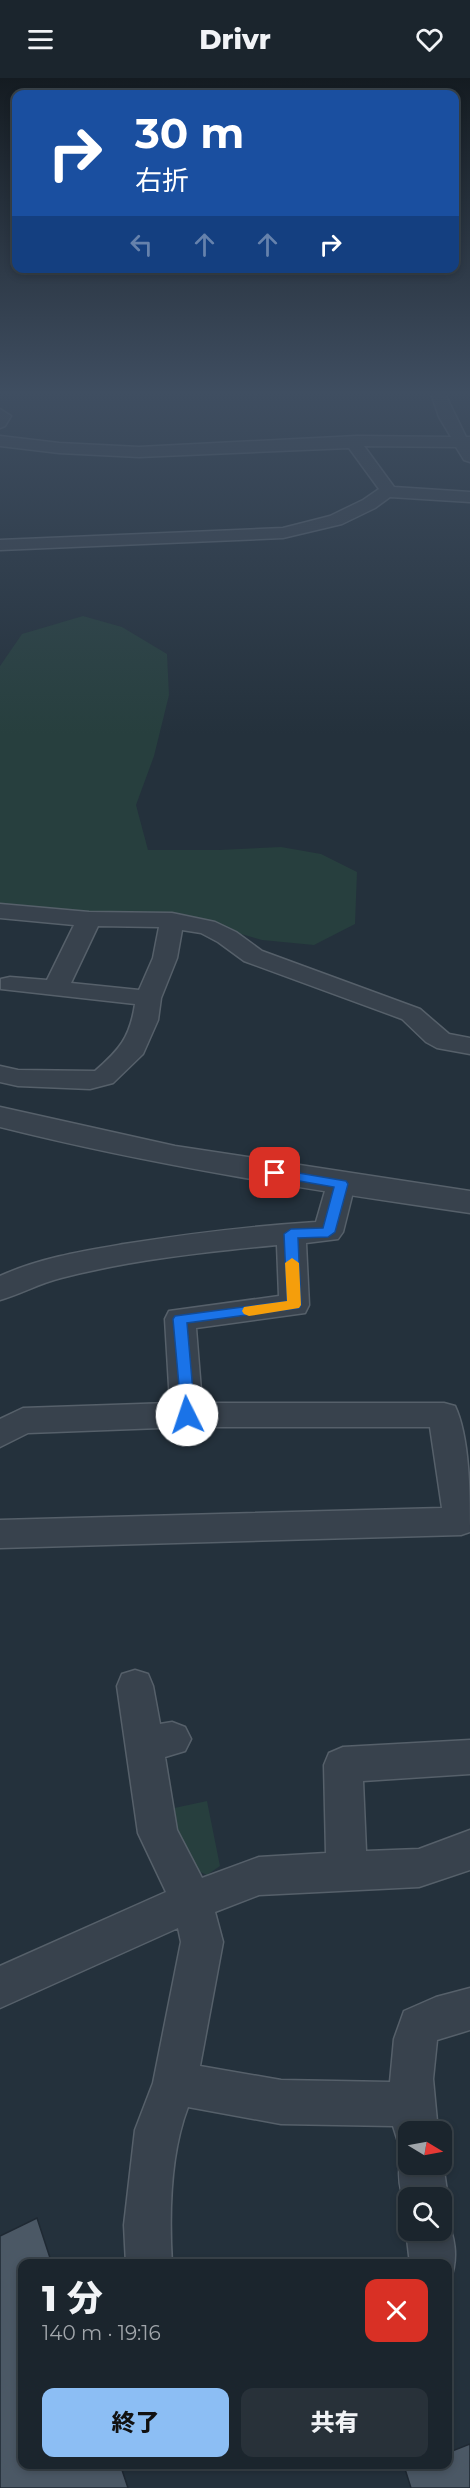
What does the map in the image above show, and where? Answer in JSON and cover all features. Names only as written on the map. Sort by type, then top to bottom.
[{"type":"street","points":[[0,545],[283,533],[336,520],[360,508]]},
{"type":"street","points":[[0,911],[89,919],[172,920],[207,927],[227,937],[253,956],[411,1014],[442,1042],[470,1046]]},
{"type":"street","points":[[56,988],[89,919]]},
{"type":"street","points":[[0,1074],[18,1078],[90,1081],[104,1077],[130,1054],[145,1020],[148,998],[165,958],[172,920]]},
{"type":"street","points":[[3,991],[56,988],[148,998]]},
{"type":"street","points":[[0,1117],[104,1143],[341,1184],[470,1202]]},
{"type":"street","points":[[0,1289],[49,1270],[103,1258],[182,1245],[328,1232],[341,1184]]},
{"type":"street","points":[[187,1415],[180,1319],[294,1305],[291,1234]]},
{"type":"street","points":[[0,1434],[23,1420],[187,1415],[444,1415],[461,1521],[0,1534]]},
{"type":"street","points":[[135,1686],[158,1741],[158,1833],[192,1901],[202,1942],[175,2083],[157,2130],[147,2225],[148,2259]]},
{"type":"street","points":[[347,1871],[343,1765],[470,1758]]},
{"type":"street","points":[[0,1987],[192,1901],[259,1876],[419,1868],[460,1855],[470,1848]]},
{"type":"street","points":[[175,2083],[281,2102],[414,2118],[413,2045],[419,2026],[436,2018],[470,2009]]},
{"type":"street","points":[[430,2241],[432,2259]]},
{"type":"green space","points":[[83,616],[122,627],[167,654],[169,695],[154,756],[136,805],[148,850],[281,847],[321,854],[357,872],[355,924],[314,945],[262,940],[184,918],[0,908],[0,666],[22,634]]},
{"type":"green space","points":[[207,1801],[220,1866],[207,1875],[184,1865],[165,1810]]},
{"type":"building","points":[[37,2218],[50,2259],[18,2259],[18,2469],[122,2469],[128,2488],[0,2488],[0,2236]]},
{"type":"building","points":[[470,2444],[470,2488],[411,2488],[405,2469],[452,2469],[452,2451]]},
{"type":"slow traffic","points":[[249,1311],[294,1305],[292,1263]]},
{"type":"route","points":[[187,1415],[180,1319],[294,1305],[291,1234],[328,1232],[341,1184],[275,1173]]}]
